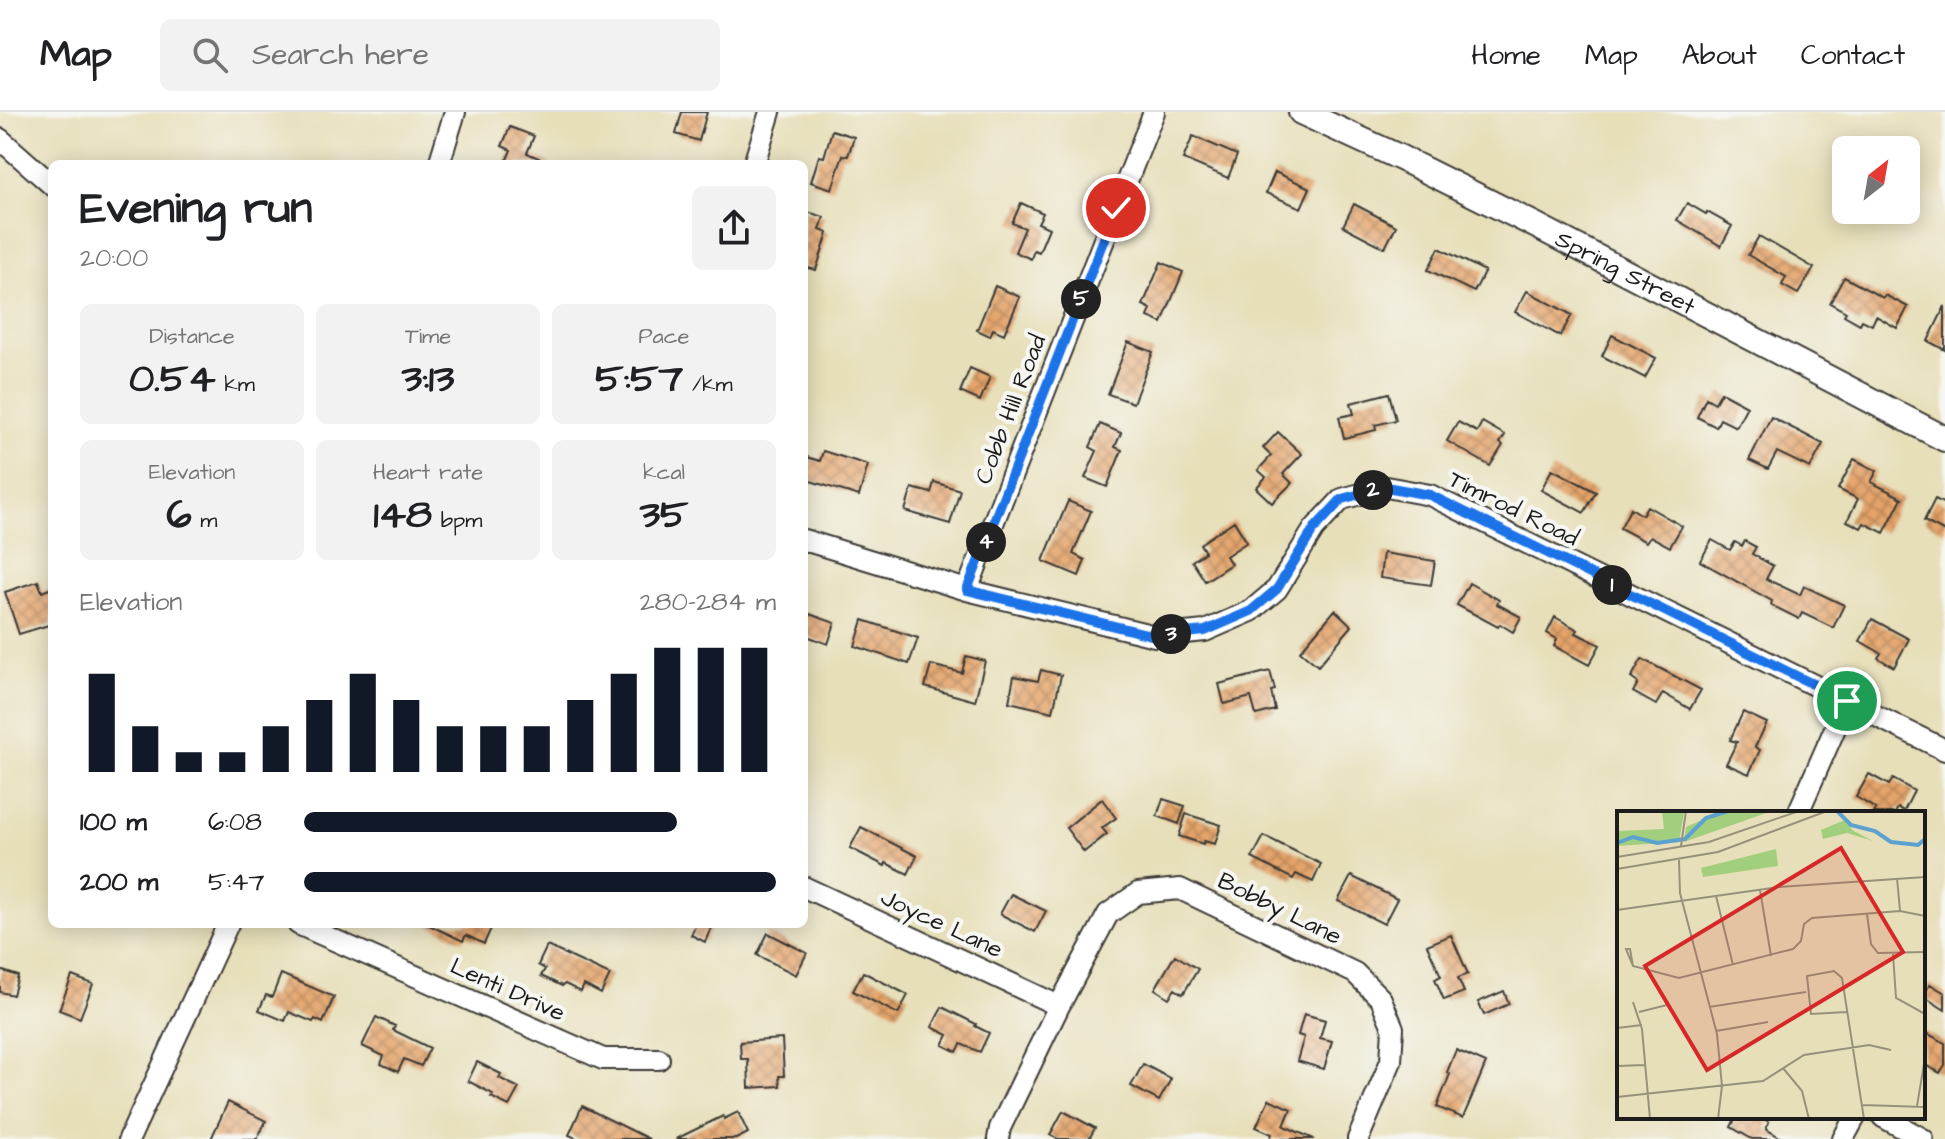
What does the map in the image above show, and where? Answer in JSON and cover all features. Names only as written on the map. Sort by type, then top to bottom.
[{"type":"street","points":[[440,160],[455,112]]},
{"type":"street","points":[[755,160],[770,112]]},
{"type":"street","name":"Cobb Hill Road","points":[[967,590],[1154,112]]},
{"type":"street","name":"Spring Street","points":[[1301,112],[1537,226],[1945,439]]},
{"type":"street","points":[[0,139],[48,181]]},
{"type":"street","name":"Timrod Road","points":[[808,541],[967,590],[1155,636],[1205,631],[1251,611],[1277,589],[1314,529],[1342,499],[1386,487],[1430,495],[1945,750]]},
{"type":"street","points":[[1799,811],[1847,701]]},
{"type":"street","name":"Joyce Lane","points":[[808,889],[1059,1006]]},
{"type":"street","name":"Bobby Lane","points":[[998,1139],[1000,1128],[1059,1006],[1108,914],[1138,893],[1180,889],[1355,973],[1381,999],[1393,1028],[1391,1061],[1358,1139]]},
{"type":"street","points":[[129,1139],[226,928]]},
{"type":"street","name":"Lenti Drive","points":[[307,928],[603,1059],[659,1059]]},
{"type":"street","points":[[1843,1139],[1854,1119]]},
{"type":"street","points":[[1887,1119],[1923,1139]]},
{"type":"building","points":[[682,112],[707,112],[699,141],[676,134]]},
{"type":"building","points":[[510,127],[534,136],[527,153],[543,160],[507,160],[511,150],[502,146]]},
{"type":"building","points":[[832,130],[854,137],[848,156],[843,155],[832,189],[811,182],[819,156],[824,157]]},
{"type":"building","points":[[1193,136],[1237,155],[1228,178],[1183,159]]},
{"type":"building","points":[[1275,172],[1310,188],[1301,208],[1266,193]]},
{"type":"building","points":[[1021,203],[1043,213],[1038,223],[1049,228],[1039,252],[1034,250],[1031,259],[1015,252],[1025,228],[1012,223]]},
{"type":"building","points":[[1687,203],[1732,226],[1721,246],[1677,220]]},
{"type":"building","points":[[1354,204],[1396,226],[1385,248],[1343,226]]},
{"type":"building","points":[[808,212],[824,217],[820,230],[828,233],[816,270],[808,268]]},
{"type":"building","points":[[1759,236],[1814,268],[1798,294],[1782,285],[1786,277],[1748,255]]},
{"type":"building","points":[[1439,248],[1485,271],[1474,292],[1428,270]]},
{"type":"building","points":[[1161,262],[1183,272],[1162,323],[1148,317],[1151,309],[1143,305]]},
{"type":"building","points":[[1844,277],[1883,298],[1885,295],[1908,307],[1897,328],[1876,316],[1872,325],[1862,320],[1860,324],[1830,303]]},
{"type":"building","points":[[995,286],[1020,297],[1004,334],[993,329],[990,336],[977,330]]},
{"type":"building","points":[[1527,291],[1572,315],[1560,336],[1515,312]]},
{"type":"building","points":[[1945,306],[1945,350],[1928,341]]},
{"type":"building","points":[[1612,335],[1656,358],[1645,378],[1602,356]]},
{"type":"building","points":[[1128,342],[1153,352],[1133,403],[1108,394]]},
{"type":"building","points":[[970,368],[990,377],[980,401],[960,392]]},
{"type":"building","points":[[1721,392],[1747,406],[1736,427],[1720,419],[1716,427],[1697,417],[1706,398],[1715,403]]},
{"type":"building","points":[[1389,393],[1396,420],[1375,425],[1376,430],[1344,438],[1339,417],[1354,414],[1351,403]]},
{"type":"building","points":[[1771,417],[1823,444],[1810,468],[1777,452],[1768,469],[1749,460]]},
{"type":"building","points":[[1458,422],[1477,432],[1482,422],[1505,435],[1500,443],[1503,445],[1490,466],[1447,441]]},
{"type":"building","points":[[1100,424],[1121,433],[1115,447],[1122,450],[1107,487],[1085,478],[1097,451],[1090,447]]},
{"type":"building","points":[[1278,432],[1302,454],[1283,474],[1292,483],[1272,503],[1256,488],[1266,477],[1258,470],[1271,456],[1263,448]]},
{"type":"building","points":[[823,451],[868,465],[859,496],[808,480],[808,457],[820,461]]},
{"type":"building","points":[[1854,459],[1877,471],[1871,482],[1902,498],[1884,533],[1864,523],[1861,528],[1847,521],[1858,499],[1838,489]]},
{"type":"building","points":[[1552,469],[1596,492],[1584,513],[1541,490]]},
{"type":"building","points":[[934,482],[960,490],[950,524],[905,511],[912,488],[931,493]]},
{"type":"building","points":[[1935,499],[1945,504],[1945,532],[1924,521]]},
{"type":"building","points":[[1068,501],[1091,511],[1073,554],[1085,560],[1079,576],[1043,561]]},
{"type":"building","points":[[1647,506],[1682,526],[1670,547],[1650,536],[1646,542],[1620,528],[1631,508],[1642,515]]},
{"type":"building","points":[[1234,521],[1247,542],[1226,556],[1231,564],[1205,581],[1192,561],[1205,552],[1200,544]]},
{"type":"building","points":[[1712,540],[1730,550],[1735,542],[1742,546],[1745,541],[1756,547],[1752,554],[1773,566],[1766,579],[1800,595],[1804,586],[1844,605],[1833,628],[1802,613],[1799,619],[1771,605],[1772,601],[1700,561]]},
{"type":"building","points":[[1383,553],[1435,561],[1431,585],[1380,578]]},
{"type":"building","points":[[38,581],[42,592],[48,590],[48,625],[19,634],[5,592]]},
{"type":"building","points":[[1469,583],[1521,617],[1513,632],[1457,605]]},
{"type":"building","points":[[1335,610],[1352,626],[1318,666],[1300,651]]},
{"type":"building","points":[[808,613],[835,623],[828,644],[808,636]]},
{"type":"building","points":[[1555,617],[1578,630],[1576,633],[1600,645],[1589,665],[1554,646],[1557,639],[1547,633]]},
{"type":"building","points":[[1872,619],[1909,639],[1894,667],[1878,658],[1881,653],[1860,641]]},
{"type":"building","points":[[863,620],[918,638],[909,664],[855,646]]},
{"type":"building","points":[[966,656],[985,661],[975,701],[925,687],[931,665],[962,673]]},
{"type":"building","points":[[1642,659],[1701,690],[1690,709],[1663,693],[1656,705],[1633,692],[1638,683],[1631,678]]},
{"type":"building","points":[[1041,670],[1061,675],[1053,712],[1009,702],[1014,676],[1038,681]]},
{"type":"building","points":[[1270,671],[1275,690],[1271,691],[1275,710],[1256,715],[1251,697],[1224,704],[1219,684]]},
{"type":"building","points":[[1743,712],[1767,723],[1755,747],[1760,750],[1749,774],[1726,764],[1737,742],[1730,740]]},
{"type":"building","points":[[1869,774],[1889,785],[1893,779],[1914,791],[1904,811],[1898,808],[1896,811],[1875,811],[1856,797]]},
{"type":"building","points":[[1102,799],[1116,818],[1102,828],[1107,834],[1084,852],[1066,828]]},
{"type":"building","points":[[1163,799],[1185,806],[1179,824],[1157,816]]},
{"type":"building","points":[[1186,814],[1221,825],[1215,844],[1204,841],[1203,844],[1179,836]]},
{"type":"building","points":[[861,827],[917,856],[908,874],[850,848]]},
{"type":"building","points":[[1264,836],[1321,864],[1313,882],[1296,874],[1293,879],[1252,858]]},
{"type":"building","points":[[1351,876],[1397,899],[1384,924],[1338,901]]},
{"type":"building","points":[[1011,894],[1046,911],[1035,932],[1000,914]]},
{"type":"building","points":[[435,928],[491,928],[484,944],[466,935],[463,941]]},
{"type":"building","points":[[694,928],[711,928],[705,942],[691,935]]},
{"type":"building","points":[[768,933],[807,953],[796,975],[757,955]]},
{"type":"building","points":[[1451,935],[1468,974],[1458,978],[1464,992],[1444,1000],[1435,979],[1441,976],[1427,945]]},
{"type":"building","points":[[547,946],[610,975],[601,994],[584,985],[581,992],[541,976],[545,969],[538,965]]},
{"type":"building","points":[[1175,955],[1198,969],[1183,994],[1175,989],[1169,998],[1155,989]]},
{"type":"building","points":[[0,970],[18,976],[13,995],[0,992]]},
{"type":"building","points":[[863,972],[908,995],[898,1014],[853,991]]},
{"type":"building","points":[[281,974],[334,997],[323,1023],[289,1012],[285,1021],[259,1010],[266,995],[272,997]]},
{"type":"building","points":[[72,976],[93,984],[80,1018],[59,1010]]},
{"type":"building","points":[[1930,984],[1945,993],[1945,1010],[1925,997]]},
{"type":"building","points":[[1504,991],[1509,1004],[1484,1015],[1478,1002]]},
{"type":"building","points":[[942,1007],[989,1033],[980,1052],[961,1044],[957,1052],[943,1045],[948,1035],[932,1027]]},
{"type":"building","points":[[1304,1014],[1325,1020],[1320,1038],[1332,1041],[1324,1069],[1297,1061],[1304,1037],[1298,1035]]},
{"type":"building","points":[[376,1017],[395,1026],[393,1030],[430,1048],[421,1066],[404,1059],[398,1072],[381,1064],[384,1056],[362,1046]]},
{"type":"building","points":[[1925,1032],[1945,1043],[1945,1065],[1940,1073],[1925,1065]]},
{"type":"building","points":[[782,1039],[784,1076],[779,1076],[780,1086],[749,1088],[748,1059],[741,1059],[740,1042]]},
{"type":"building","points":[[1456,1050],[1486,1063],[1463,1118],[1437,1107]]},
{"type":"building","points":[[477,1062],[501,1074],[499,1078],[519,1088],[509,1106],[468,1081]]},
{"type":"building","points":[[1143,1064],[1171,1079],[1159,1101],[1131,1086]]},
{"type":"building","points":[[1269,1099],[1291,1109],[1284,1126],[1314,1139],[1270,1139],[1272,1134],[1256,1127]]},
{"type":"building","points":[[228,1102],[266,1121],[257,1139],[211,1139]]},
{"type":"building","points":[[582,1106],[649,1139],[578,1139],[569,1135]]},
{"type":"building","points":[[1063,1111],[1095,1128],[1089,1139],[1058,1139],[1050,1135]]},
{"type":"building","points":[[738,1112],[748,1133],[736,1139],[676,1139],[723,1116],[724,1119]]},
{"type":"building","points":[[1735,1119],[1764,1119],[1769,1122],[1766,1129],[1783,1139],[1752,1139],[1731,1127]]},
{"type":"route","points":[[1116,208],[967,590],[1155,636],[1205,631],[1251,611],[1277,589],[1314,529],[1342,499],[1386,487],[1430,495],[1847,701]]}]
